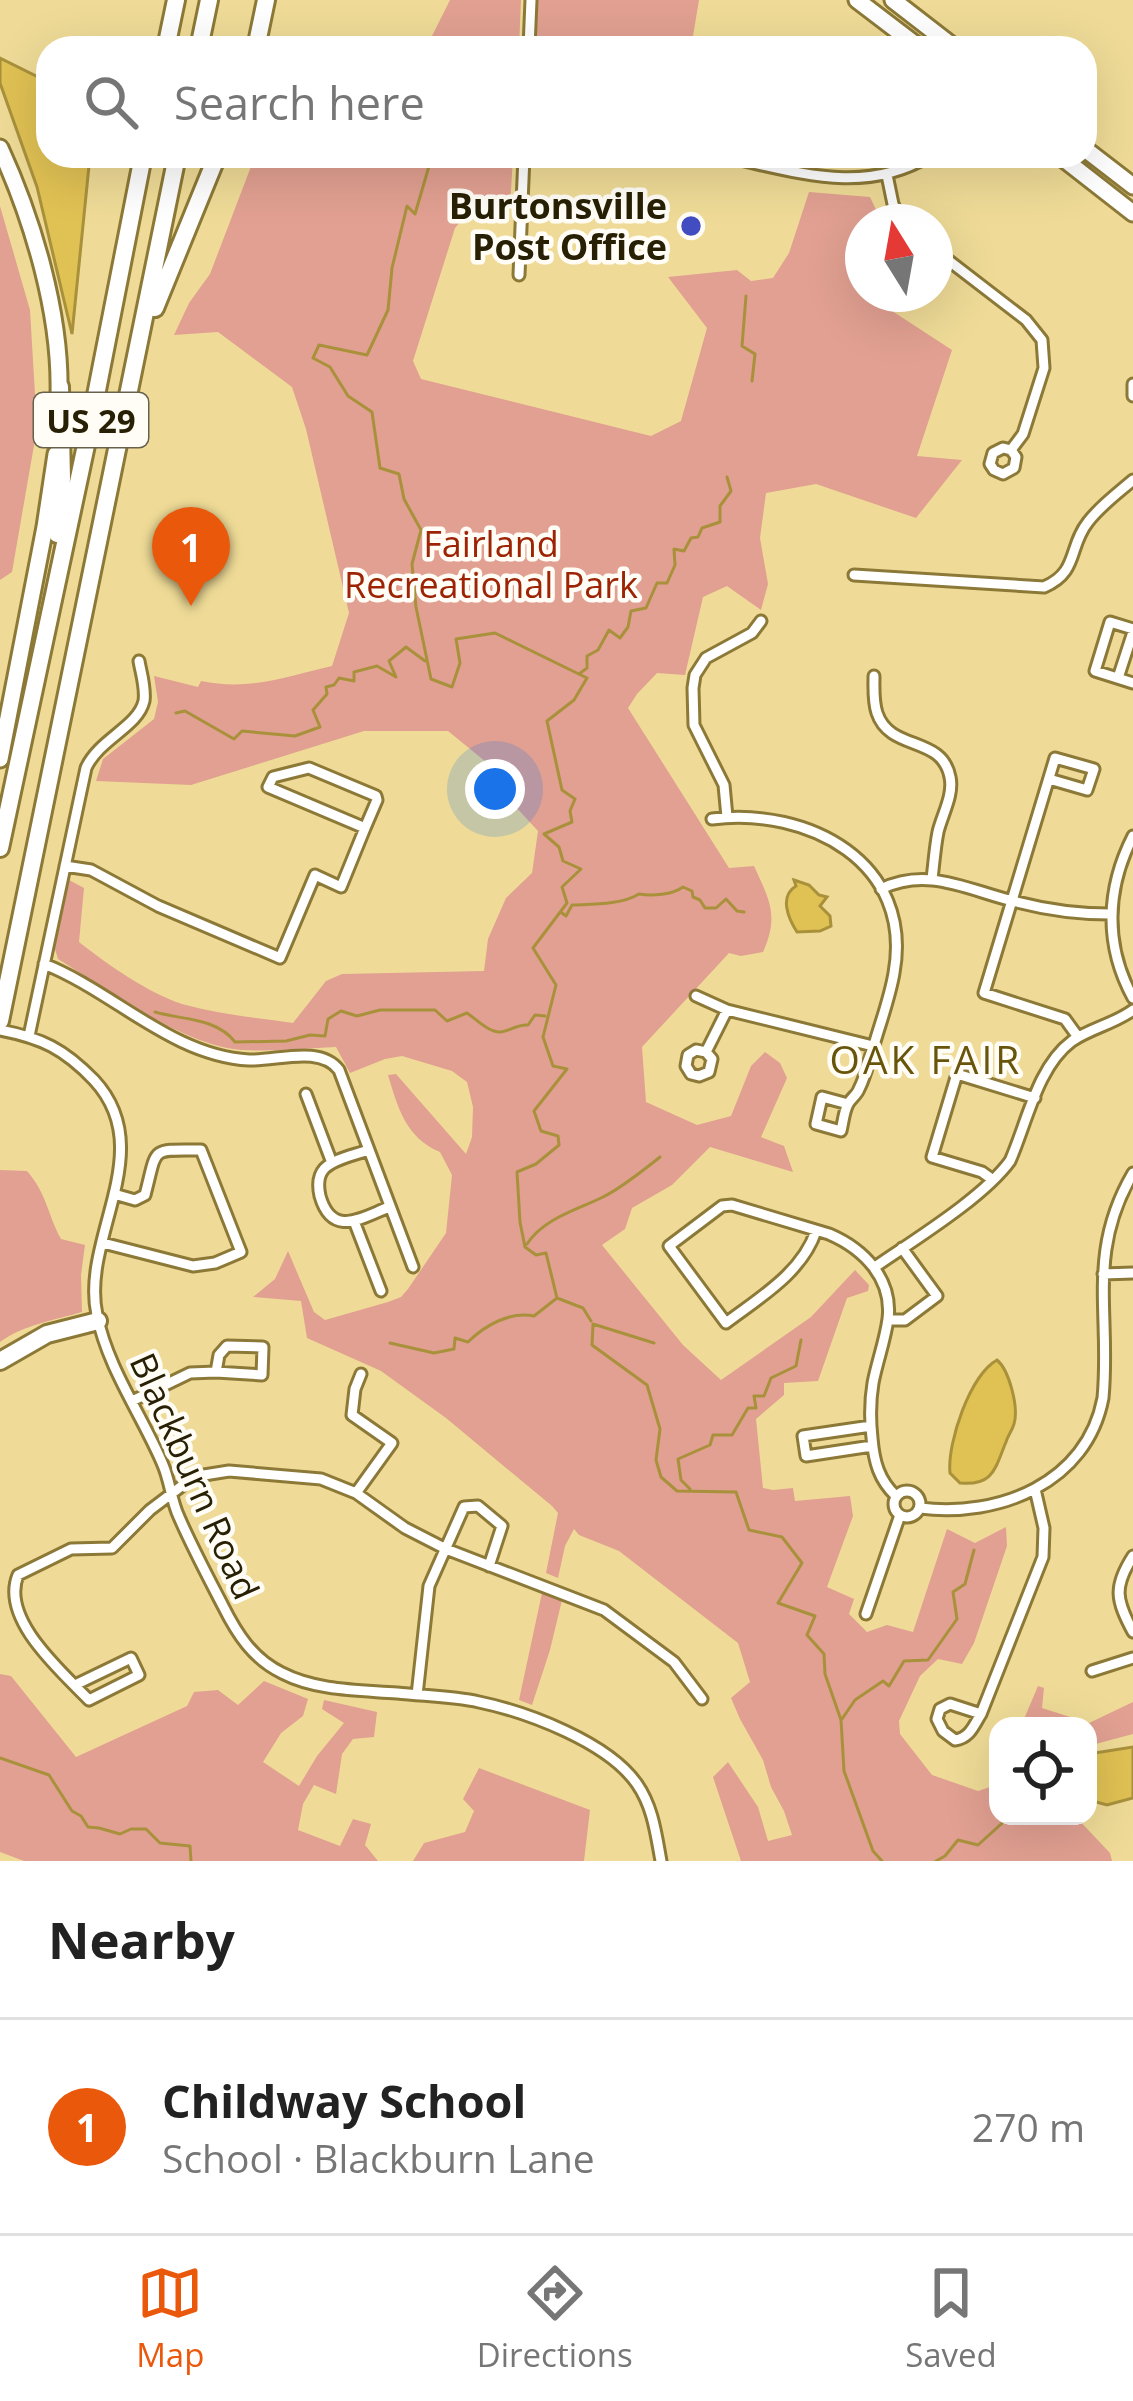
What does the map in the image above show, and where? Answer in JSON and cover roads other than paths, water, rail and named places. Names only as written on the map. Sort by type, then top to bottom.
[{"type":"highway","points":[[168,36],[176,0]]},
{"type":"highway","points":[[202,36],[209,0]]},
{"type":"highway","points":[[258,36],[266,0]]},
{"type":"highway","name":"US 29","points":[[0,848],[141,168]]},
{"type":"highway","name":"US 29","points":[[0,1021],[175,168]]},
{"type":"highway","points":[[131,377],[212,168]]},
{"type":"highway","points":[[35,683],[62,479],[60,387]]},
{"type":"highway","points":[[0,1361],[47,1334],[98,1321]]},
{"type":"main road","points":[[857,0],[904,36]]},
{"type":"main road","points":[[893,0],[940,36]]},
{"type":"main road","points":[[0,148],[35,244],[55,334],[60,387],[45,527],[0,759]]},
{"type":"main road","points":[[1097,158],[1133,186]]},
{"type":"main road","points":[[1075,168],[1133,213]]},
{"type":"street","points":[[530,36],[531,0]]},
{"type":"street","points":[[519,275],[523,168]]},
{"type":"street","points":[[788,168],[849,179],[887,175],[902,168]]},
{"type":"street","points":[[887,175],[893,204]]},
{"type":"street","points":[[953,264],[1026,320],[1042,340],[1044,368],[1023,434],[1011,450]]},
{"type":"street","points":[[1133,384],[1133,396]]},
{"type":"street","points":[[854,575],[1044,587],[1065,574],[1090,519],[1133,480]]},
{"type":"street","points":[[728,817],[724,784],[694,725],[695,675],[712,652],[752,633],[761,621]]},
{"type":"street","points":[[1118,678],[1133,630],[1110,622],[1095,671],[1133,683]]},
{"type":"street","points":[[29,1036],[80,788],[91,757],[142,707],[139,661]]},
{"type":"street","points":[[874,676],[881,723],[896,737],[938,754],[951,781],[932,878]]},
{"type":"street","points":[[1048,779],[1087,790],[1094,769],[1055,758],[1048,779],[984,993],[1065,1018],[1078,1036]]},
{"type":"street","points":[[64,866],[91,871],[158,906],[280,958],[314,875],[341,887],[377,800],[309,768],[273,777],[268,787],[365,828]]},
{"type":"street","points":[[712,819],[786,822],[830,837],[864,865],[881,889],[893,922],[892,984],[860,1089],[848,1104]]},
{"type":"street","points":[[1133,836],[1117,874],[1111,914],[1116,954],[1133,998]]},
{"type":"street","points":[[881,889],[906,879],[932,878],[1066,912],[1111,914]]},
{"type":"street","points":[[44,964],[206,1050],[242,1059],[317,1056],[331,1060],[339,1070],[413,1267]]},
{"type":"street","points":[[696,996],[727,1010],[873,1046]]},
{"type":"street","points":[[706,1052],[727,1010]]},
{"type":"street","points":[[875,1267],[993,1180],[1010,1161],[1058,1054],[1078,1036],[1133,1010]]},
{"type":"street","name":"Blackburn Road","points":[[0,1030],[45,1041],[74,1061],[109,1101],[120,1148],[93,1287],[98,1321],[165,1468],[178,1515],[248,1648],[280,1673],[314,1684],[482,1702],[595,1745],[638,1786],[654,1820],[661,1861]]},
{"type":"street","points":[[993,1180],[982,1172],[932,1157],[957,1074],[1036,1098]]},
{"type":"street","points":[[306,1094],[332,1163]]},
{"type":"street","points":[[103,1244],[193,1266],[242,1252],[201,1150],[162,1150],[156,1155],[145,1195],[135,1200],[114,1194]]},
{"type":"street","points":[[368,1150],[323,1170],[319,1180],[325,1209],[339,1221],[354,1221],[389,1207]]},
{"type":"street","points":[[816,1231],[801,1261],[726,1323],[669,1246],[726,1205],[816,1231],[843,1240],[866,1257],[886,1295],[888,1320],[873,1380],[872,1446],[878,1473],[896,1496],[900,1515],[912,1516],[920,1508],[959,1510],[1007,1500],[1063,1471],[1076,1458],[1099,1416],[1105,1379],[1103,1274],[1108,1230],[1133,1173]]},
{"type":"street","points":[[354,1221],[381,1292]]},
{"type":"street","points":[[888,1320],[905,1320],[937,1296],[902,1248]]},
{"type":"street","points":[[1103,1274],[1133,1274]]},
{"type":"street","points":[[132,1401],[190,1373],[262,1376],[263,1347],[227,1346],[218,1354],[217,1372]]},
{"type":"street","points":[[356,1492],[392,1443],[352,1415],[361,1374]]},
{"type":"street","points":[[871,1426],[803,1436],[806,1456],[872,1446]]},
{"type":"street","points":[[75,1685],[131,1658],[139,1675],[89,1700],[20,1627],[13,1609],[14,1582],[25,1570],[71,1549],[112,1548],[170,1493],[204,1475],[229,1471],[306,1476],[337,1484],[446,1549],[592,1603],[674,1662],[701,1700]]},
{"type":"street","points":[[980,1714],[950,1704],[940,1709],[937,1719],[943,1731],[956,1740],[969,1734],[980,1714],[1042,1557],[1044,1528],[1035,1489]]},
{"type":"street","points":[[896,1496],[911,1491],[920,1508]]},
{"type":"street","points":[[417,1695],[429,1586],[464,1507],[478,1506],[502,1526],[489,1566]]},
{"type":"street","points":[[866,1614],[900,1515]]},
{"type":"street","points":[[1133,1556],[1121,1574],[1118,1592],[1133,1632]]},
{"type":"street","points":[[1092,1671],[1133,1658]]},
{"type":"waterway","points":[[428,168],[415,214],[407,206],[392,268],[388,310],[367,355],[319,345],[313,358],[330,367],[348,396],[372,412],[380,468],[399,474],[404,499],[421,530],[412,564],[431,679],[452,687],[460,663],[456,639],[495,633],[587,678],[574,700],[547,721],[562,790],[575,799],[572,822],[544,834],[559,847],[563,861],[581,869],[562,887],[567,903],[533,948],[556,985],[543,1037],[553,1066],[567,1069],[534,1111],[541,1131],[558,1136],[559,1145],[517,1172],[525,1247],[536,1255],[546,1253],[557,1298]]},
{"type":"waterway","points":[[746,296],[742,346],[755,354],[752,381]]},
{"type":"waterway","points":[[579,674],[609,630],[620,638],[631,611],[646,608],[657,583],[667,583],[675,565],[674,549],[684,551],[702,528],[720,522],[720,506],[731,491],[727,477]]},
{"type":"waterway","points":[[176,713],[185,711],[234,739],[242,731],[295,736],[320,727],[313,710],[327,694],[326,687],[339,678],[354,681],[354,672],[377,666],[396,677],[389,661],[406,647],[425,661]]},
{"type":"waterway","points":[[562,913],[566,916],[572,905],[615,902],[683,887],[705,908],[716,908],[726,899],[744,912]]},
{"type":"waterway","points":[[155,1012],[209,1024],[235,1042],[325,1036],[328,1019],[341,1011],[357,1016],[380,1010],[435,1010],[447,1021],[467,1013],[496,1032],[528,1025],[535,1015],[545,1016]]},
{"type":"waterway","points":[[527,1244],[552,1221],[610,1193],[660,1157]]},
{"type":"waterway","points":[[390,1343],[434,1353],[454,1349],[455,1338],[468,1342],[499,1321],[534,1316],[557,1298],[583,1308],[591,1321]]},
{"type":"waterway","points":[[654,1343],[593,1324],[592,1345],[647,1385],[660,1429],[656,1460],[661,1477],[677,1491],[736,1492],[749,1530],[782,1537],[802,1563],[778,1603],[815,1616],[807,1635],[824,1654],[825,1674],[841,1720],[844,1771],[873,1851],[882,1861]]},
{"type":"waterway","points":[[690,1489],[681,1480],[678,1459],[710,1445],[713,1435],[732,1435],[748,1408],[756,1408],[754,1396],[764,1396],[771,1378],[796,1366],[801,1340]]},
{"type":"waterway","points":[[842,1719],[855,1700],[883,1681],[889,1686],[904,1661],[928,1660],[957,1619],[953,1592],[965,1584],[974,1550]]},
{"type":"waterway","points":[[0,1758],[49,1775],[88,1827],[120,1834],[146,1829],[160,1843],[190,1846],[191,1861]]},
{"type":"waterway","points":[[936,1861],[958,1840],[978,1845],[1000,1825]]},
{"type":"place","name":"Burtonsville Post Office","points":[[691,226]]},
{"type":"place","name":"Childway School","points":[[191,606]]},
{"type":"district","name":"OAK FAIR","points":[[926,1058]]},
{"type":"park label","name":"Fairland Recreational Park","points":[[491,564]]}]
